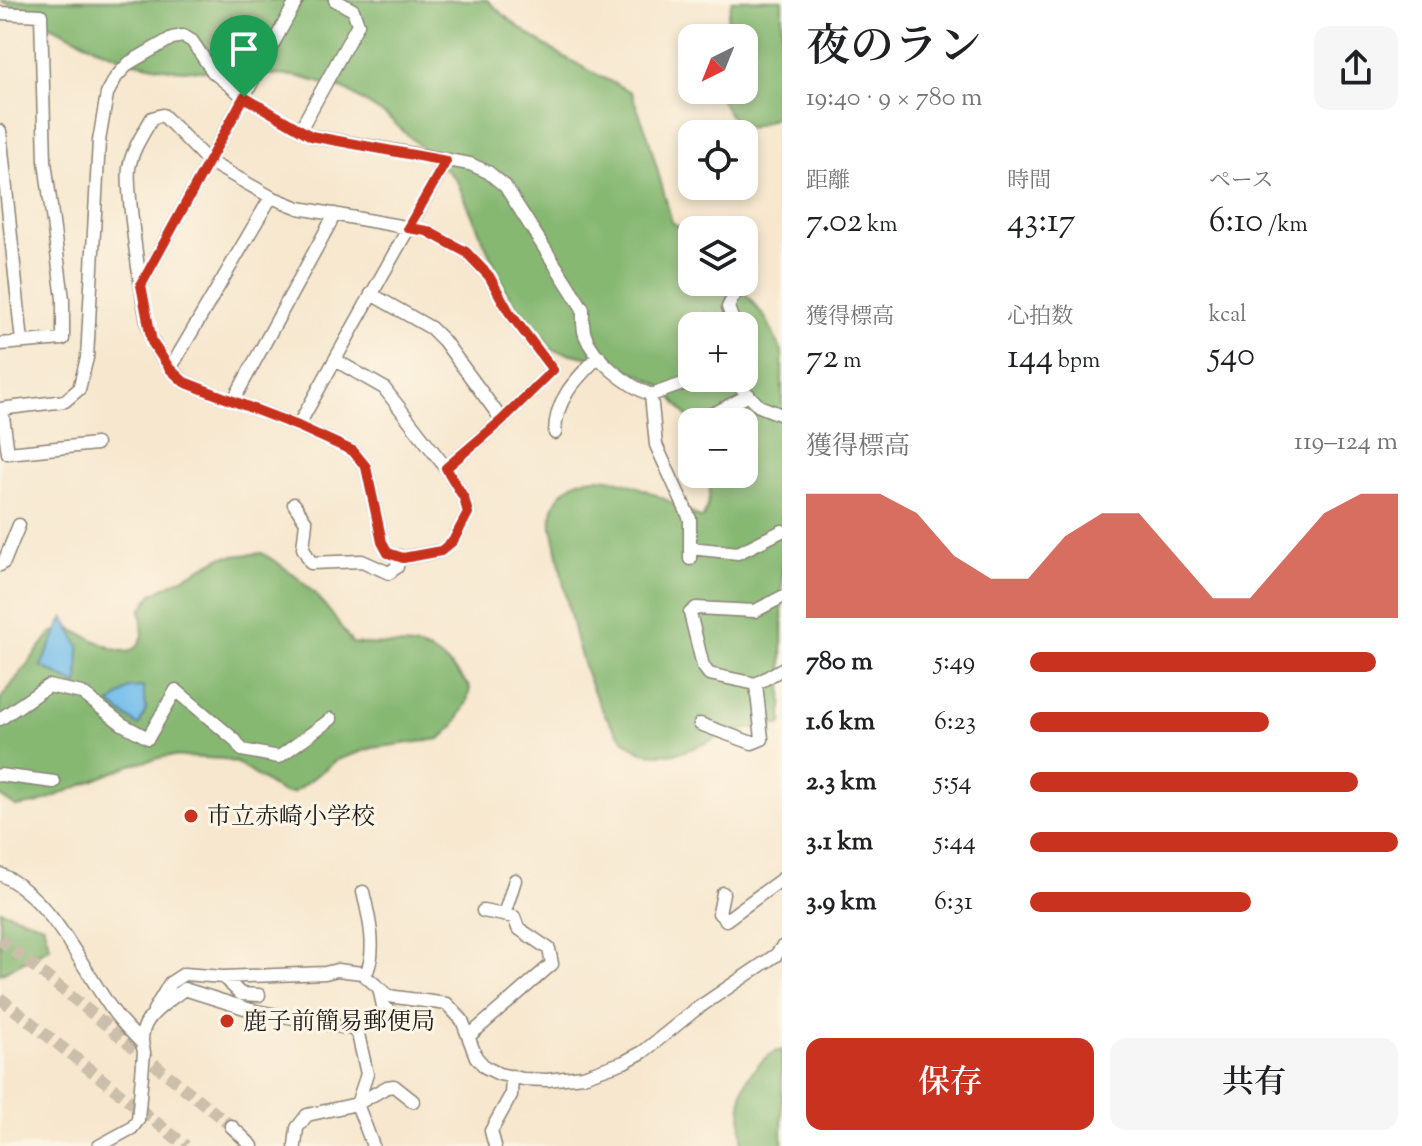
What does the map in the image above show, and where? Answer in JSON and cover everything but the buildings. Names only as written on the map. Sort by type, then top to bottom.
[{"type":"street","points":[[141,285],[297,0]]},
{"type":"street","points":[[300,130],[358,24],[353,10],[335,0]]},
{"type":"street","points":[[0,13],[41,15],[45,161],[63,299],[63,339],[0,344]]},
{"type":"street","points":[[96,444],[8,453],[1,409],[65,401],[79,389],[84,374],[99,141],[107,94],[116,77],[129,63],[172,38],[183,36],[192,41],[213,72],[244,97],[311,136],[479,168],[505,186],[583,309],[584,331],[592,350],[637,389],[651,395],[678,386]]},
{"type":"street","points":[[335,360],[384,388],[446,468],[464,498],[468,513],[453,541],[441,551],[403,558],[388,553],[382,542],[366,467],[353,451],[184,382],[170,369],[152,342],[141,285],[129,171],[134,151],[152,118],[163,115],[208,161],[271,197],[299,208],[427,231],[466,252],[489,276],[509,312],[553,370],[502,420],[446,468]]},
{"type":"street","points":[[0,131],[22,342]]},
{"type":"street","points":[[298,426],[446,161]]},
{"type":"street","points":[[170,369],[271,197]]},
{"type":"street","points":[[233,401],[335,214]]},
{"type":"street","points":[[371,294],[431,328],[502,420]]},
{"type":"street","points":[[555,433],[555,419],[569,387],[599,356]]},
{"type":"street","points":[[746,392],[759,406],[782,415]]},
{"type":"street","points":[[651,395],[656,445],[690,519],[690,554],[738,553],[782,531]]},
{"type":"street","points":[[724,408],[749,395]]},
{"type":"street","points":[[294,504],[306,522],[303,548],[311,563],[362,561],[389,573],[397,567],[399,556]]},
{"type":"street","points":[[0,565],[19,525]]},
{"type":"street","points":[[782,597],[755,611],[696,608],[690,613],[703,666],[709,674],[756,684],[782,669]]},
{"type":"street","points":[[704,730],[752,743],[762,739],[756,684]]},
{"type":"street","points":[[0,719],[48,686],[82,693],[122,724],[148,738],[176,690],[242,750],[279,757],[331,719]]},
{"type":"street","points":[[0,775],[54,782]]},
{"type":"street","points":[[0,874],[31,897],[58,927],[117,1017],[142,1043]]},
{"type":"street","points":[[723,893],[719,913],[726,920],[782,879]]},
{"type":"street","points":[[504,915],[515,880]]},
{"type":"street","points":[[363,892],[368,912],[371,965],[365,975]]},
{"type":"street","points":[[469,1036],[552,964],[549,949],[518,928],[514,917],[483,911]]},
{"type":"street","points":[[99,1146],[132,1128],[138,1120],[146,1022],[170,983],[184,974],[223,977],[337,970],[365,975],[388,996],[447,1004],[462,1020],[476,1057],[485,1067],[512,1076],[547,1080],[583,1076],[643,1052],[757,966],[780,955]]},
{"type":"street","points":[[223,977],[241,994],[259,995]]},
{"type":"street","points":[[379,988],[383,1006],[398,1018]]},
{"type":"street","points":[[154,1010],[184,989],[251,1010],[352,1029],[358,1034],[367,1074],[357,1104],[373,1146]]},
{"type":"street","points":[[495,1146],[491,1131],[511,1095],[512,1076]]},
{"type":"street","points":[[295,1146],[297,1128],[307,1115],[357,1104],[394,1086],[413,1101]]},
{"type":"street","points":[[231,1126],[252,1146]]},
{"type":"green space","points":[[0,0],[487,0],[538,40],[631,92],[648,136],[672,222],[678,226],[678,296],[747,296],[767,320],[782,353],[782,724],[733,732],[673,753],[642,752],[620,735],[603,712],[579,650],[552,527],[558,498],[580,481],[597,478],[615,480],[653,493],[702,519],[710,488],[758,488],[758,408],[680,408],[664,388],[641,375],[600,360],[553,350],[506,291],[456,179],[388,117],[344,89],[296,76],[169,69],[130,61]]},
{"type":"green space","points":[[732,0],[782,0],[782,115],[758,125],[758,120],[736,120],[731,117],[723,104],[758,104],[758,24],[726,24]]},
{"type":"green space","points":[[262,553],[291,572],[313,592],[352,643],[418,647],[442,659],[470,688],[467,702],[454,726],[440,739],[372,748],[337,760],[293,793],[281,792],[237,763],[223,759],[168,756],[131,765],[36,804],[16,807],[0,796],[0,700],[51,633],[67,627],[113,649],[128,652],[137,647],[143,636],[141,610],[152,594],[222,557]]},
{"type":"green space","points":[[0,910],[43,925],[50,947],[0,974]]},
{"type":"green space","points":[[782,1050],[782,1146],[742,1146],[741,1101],[745,1083],[764,1059]]},
{"type":"water","points":[[64,617],[79,646],[78,685],[41,666]]},
{"type":"water","points":[[143,687],[146,709],[139,726],[110,704],[129,688]]},
{"type":"tunnel","points":[[0,939],[231,1126]]},
{"type":"tunnel","points":[[0,998],[186,1146]]},
{"type":"place","name":"市立赤崎小学校","points":[[191,816]]},
{"type":"place","name":"鹿子前簡易郵便局","points":[[227,1021]]},
{"type":"route","points":[[244,97],[311,136],[446,161],[408,228],[427,231],[466,252],[489,276],[509,312],[553,370],[502,420],[446,468],[464,498],[468,513],[453,541],[441,551],[403,558],[388,553],[382,542],[366,467],[353,451],[184,382],[170,369],[152,342],[141,285],[244,97]]}]
